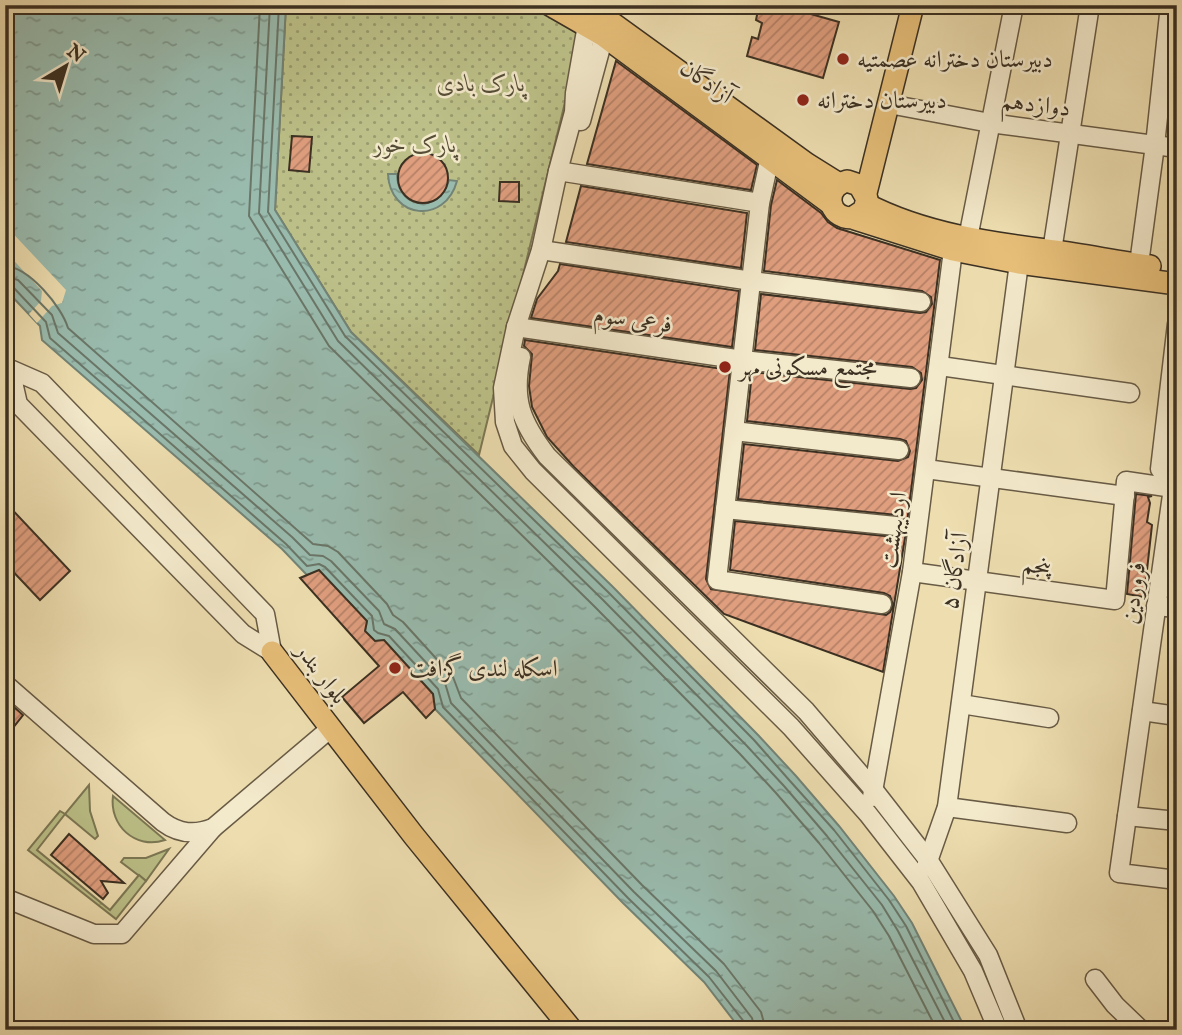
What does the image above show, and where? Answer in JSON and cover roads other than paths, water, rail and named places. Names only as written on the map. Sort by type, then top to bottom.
[{"type":"main road","name":"آزادگان","points":[[551,5],[596,15],[851,197]]},
{"type":"main road","points":[[851,197],[870,136],[900,5]]},
{"type":"main road","points":[[851,197],[889,104],[913,5]]},
{"type":"main road","name":"آزادگان","points":[[596,15],[656,76],[770,157],[851,197],[960,244],[1019,263],[1177,284]]},
{"type":"main road","name":"آزادگان","points":[[960,244],[1052,251],[1177,270]]},
{"type":"main road","name":"بلوار بندر","points":[[272,652],[357,777],[461,906],[490,948],[555,1030]]},
{"type":"main road","name":"بلوار بندر","points":[[272,652],[397,815],[572,1030]]},
{"type":"street","name":"اردیبهشت","points":[[868,814],[912,572],[940,366],[960,244],[990,123],[1014,5]]},
{"type":"street","points":[[1052,251],[1090,5]]},
{"type":"street","points":[[1139,264],[1170,5]]},
{"type":"street","points":[[596,15],[575,93],[574,112],[547,251],[517,372],[519,406],[527,430],[547,456],[806,711],[873,789],[929,861],[988,956],[1018,1030]]},
{"type":"street","name":"دوازدهم","points":[[889,104],[990,123],[1177,148]]},
{"type":"street","points":[[770,157],[760,203],[717,580],[882,604]]},
{"type":"street","points":[[563,172],[760,203]]},
{"type":"street","points":[[547,251],[921,302]]},
{"type":"street","points":[[547,251],[516,327],[503,388],[505,422],[513,446],[533,471],[791,727],[868,814],[921,882],[973,971],[998,1030]]},
{"type":"street","name":"آزادگان ۵","points":[[921,882],[947,807],[1019,263]]},
{"type":"street","name":"فروردین","points":[[1177,324],[1172,402],[1160,469],[1173,498],[1119,873],[1177,880]]},
{"type":"street","name":"فرعی سوم","points":[[516,327],[743,360],[911,378]]},
{"type":"street","points":[[7,366],[42,383],[265,614],[272,652]]},
{"type":"street","points":[[7,366],[18,404],[243,634],[272,652]]},
{"type":"street","points":[[940,366],[1130,393]]},
{"type":"street","points":[[734,431],[899,450]]},
{"type":"street","points":[[926,469],[1125,496],[1126,481],[1173,498]]},
{"type":"street","name":"پنجم","points":[[912,572],[1115,600],[1125,496]]},
{"type":"street","points":[[725,509],[896,527]]},
{"type":"street","points":[[1156,606],[1177,608]]},
{"type":"street","points":[[5,684],[169,827],[187,833],[200,833],[213,828]]},
{"type":"street","points":[[961,704],[1049,718]]},
{"type":"street","points":[[1142,711],[1177,716]]},
{"type":"street","points":[[5,898],[94,934],[122,934],[213,828],[325,733]]},
{"type":"street","points":[[947,807],[1067,823]]},
{"type":"street","points":[[1127,816],[1177,821]]},
{"type":"street","points":[[1095,979],[1115,1005],[1141,1030]]},
{"type":"water","points":[[5,5],[286,5],[275,210],[351,332],[613,587],[796,776],[894,896],[912,923],[966,1030],[741,1030],[704,982],[623,903],[435,709],[433,694],[384,640],[375,641],[365,631],[367,621],[319,571],[307,575],[282,549],[42,340],[40,326],[5,289]]},
{"type":"water","points":[[423,164],[432,167],[435,176],[432,185],[423,188],[414,185],[411,176],[414,167]]},
{"type":"water","points":[[388,174],[397,174],[404,195],[411,201],[420,203],[429,203],[437,198],[449,180],[457,181],[451,195],[441,205],[419,211],[408,208],[398,200],[391,189]]},
{"type":"place","name":"دبیرستان دخترانه عصمتیه","points":[[843,59]]},
{"type":"place","name":"دبیرستان دخترانه","points":[[803,100]]},
{"type":"place","name":"مجتمع مسکونی مهر","points":[[725,367]]},
{"type":"place","name":"اسکله لندی گزافت","points":[[395,668]]},
{"type":"park label","name":"پارک بادی","points":[[481,83]]},
{"type":"park label","name":"پارک خور","points":[[415,144]]}]
